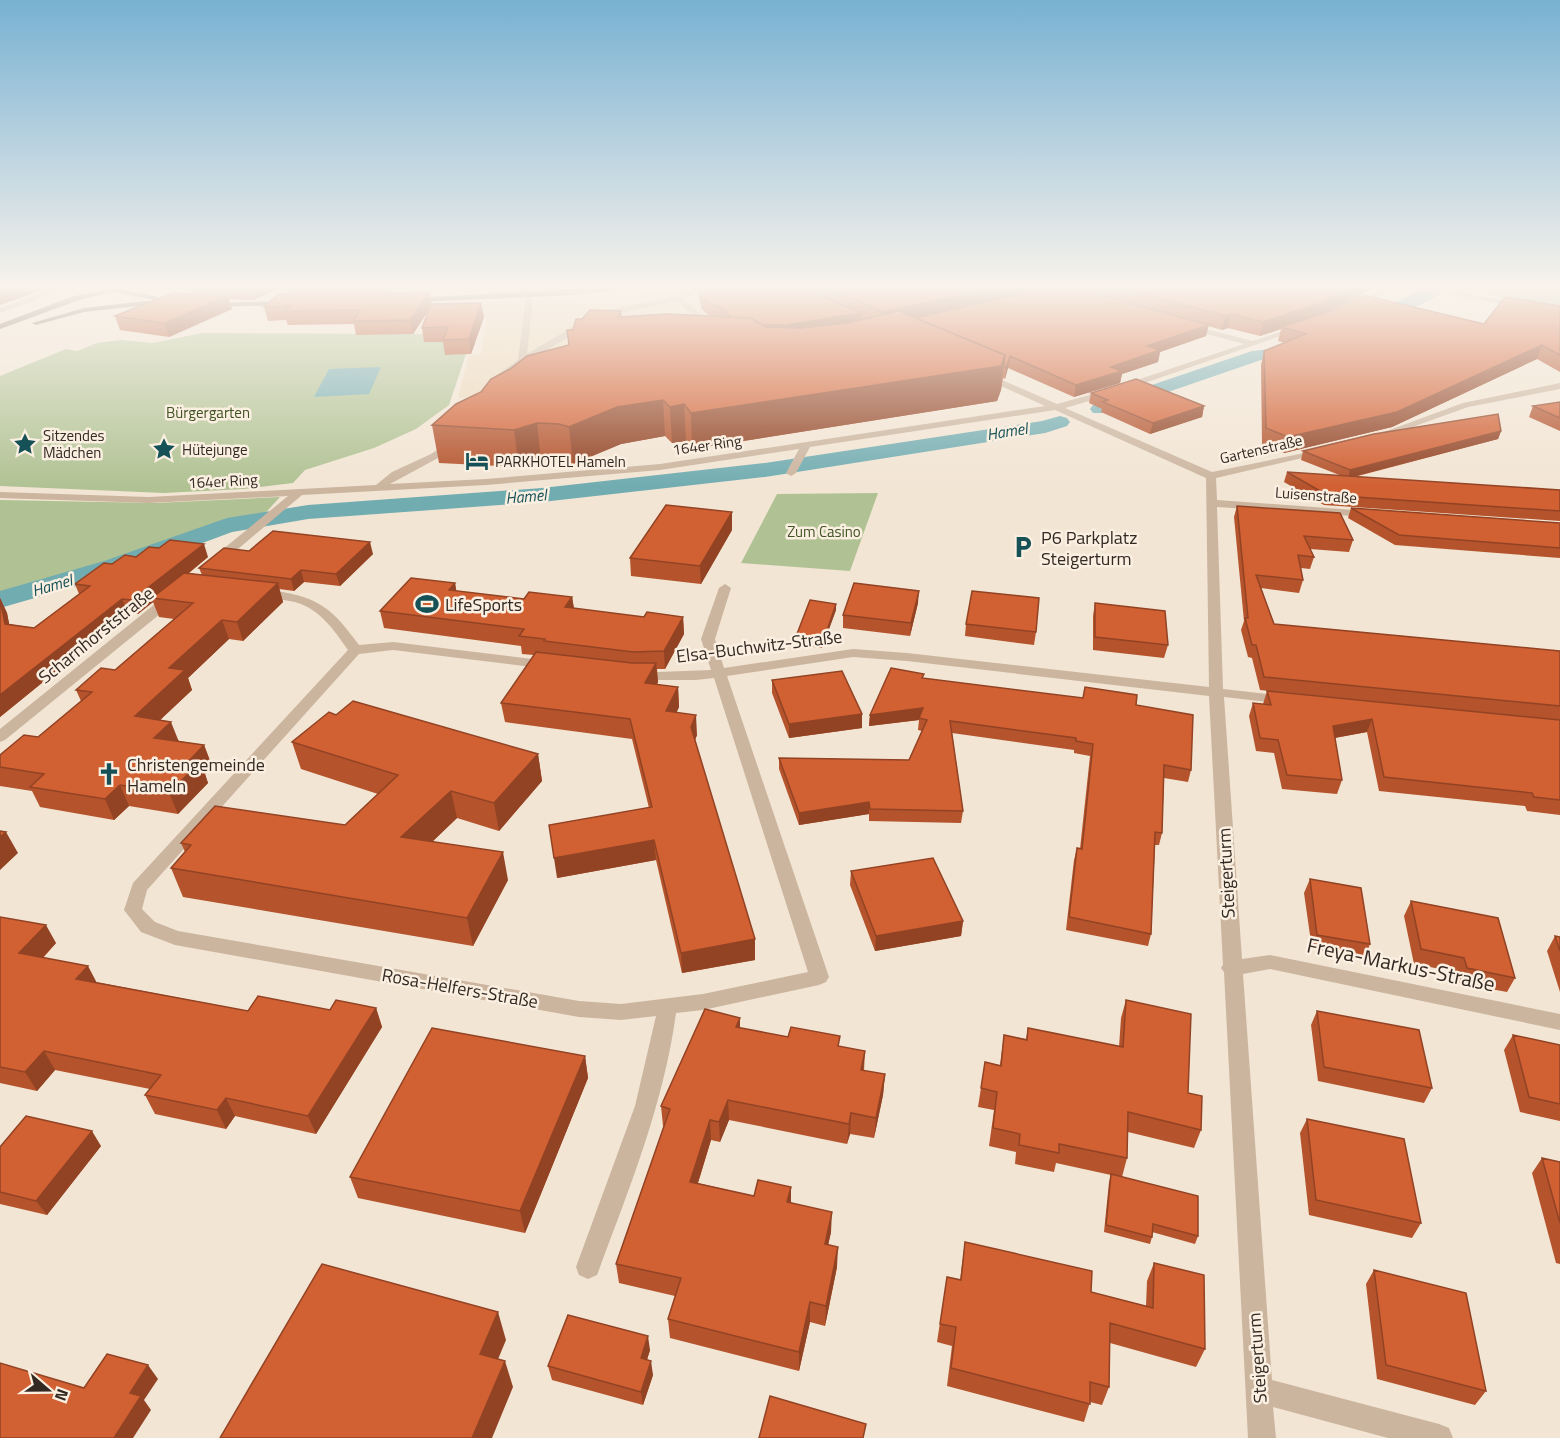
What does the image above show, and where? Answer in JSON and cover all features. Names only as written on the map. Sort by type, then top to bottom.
[{"type":"street","points":[[522,361],[523,353]]},
{"type":"street","points":[[492,385],[535,353]]},
{"type":"street","name":"164er Ring","points":[[0,495],[149,500],[486,482],[660,467],[805,447],[1057,407],[1226,353]]},
{"type":"street","points":[[972,370],[1211,476]]},
{"type":"street","points":[[1366,439],[1396,431],[1466,405],[1560,386]]},
{"type":"street","points":[[379,488],[390,476],[440,455],[457,437]]},
{"type":"street","points":[[790,473],[805,447]]},
{"type":"street","name":"Gartenstraße","points":[[1211,476],[1335,447]]},
{"type":"street","name":"Steigerturm","points":[[1211,476],[1216,693],[1231,968],[1262,1438]]},
{"type":"street","points":[[204,571],[298,493]]},
{"type":"street","name":"Luisenstraße","points":[[1213,503],[1375,514]]},
{"type":"street","name":"Scharnhorststraße","points":[[0,737],[186,585]]},
{"type":"street","points":[[717,672],[708,639],[725,588]]},
{"type":"street","points":[[245,592],[292,597],[319,606],[333,618],[355,650],[393,646],[565,667]]},
{"type":"street","name":"Rosa-Helfers-Straße","points":[[355,650],[138,888],[133,910],[148,927],[175,938],[579,1009],[621,1012],[703,1002],[819,977],[717,672]]},
{"type":"street","name":"Elsa-Buchwitz-Straße","points":[[623,674],[696,676],[853,653],[907,657],[1299,701]]},
{"type":"street","name":"Freya-Markus-Straße","points":[[1231,968],[1270,962],[1560,1022]]},
{"type":"street","points":[[588,1267],[646,1109],[663,1047],[667,1006]]},
{"type":"street","points":[[1259,1390],[1439,1438]]},
{"type":"green space","name":"Bürgergarten","points":[[56,353],[466,354],[449,405],[416,429],[374,448],[305,470],[293,483],[243,489],[164,493],[0,486],[0,376]]},
{"type":"green space","name":"Zum Casino","points":[[878,493],[850,571],[741,563],[777,494]]},
{"type":"green space","points":[[280,497],[260,519],[0,596],[0,500],[156,503]]},
{"type":"shaded area","points":[[620,353],[521,394],[458,398],[469,355]]},
{"type":"water","points":[[381,367],[369,394],[314,397],[329,369]]},
{"type":"building","points":[[538,353],[1000,353],[1005,355],[1001,366],[691,413],[684,404],[670,407],[663,400],[617,407],[569,427],[537,423],[514,430],[432,425],[456,404],[481,392],[491,379],[510,369],[527,356]]},
{"type":"building","points":[[1000,353],[1151,353],[1111,367],[1122,371],[1076,385],[1010,356],[1006,368],[1004,367],[1005,355]]},
{"type":"building","points":[[1264,353],[1524,353],[1397,412],[1288,437],[1266,428]]},
{"type":"building","points":[[1136,379],[1204,406],[1153,423],[1103,402],[1108,400],[1091,393]]},
{"type":"building","points":[[1560,402],[1560,418],[1533,406]]},
{"type":"building","points":[[1498,414],[1501,431],[1350,470],[1303,451],[1374,434]]},
{"type":"building","points":[[1287,472],[1560,490],[1560,511],[1327,495]]},
{"type":"building","points":[[666,505],[732,512],[700,566],[630,558]]},
{"type":"building","points":[[1237,506],[1340,513],[1353,540],[1304,536],[1314,557],[1298,555],[1303,580],[1256,575],[1274,624],[1560,651],[1560,706],[1264,677],[1256,645],[1252,645],[1245,618],[1248,618]]},
{"type":"building","points":[[1351,508],[1560,523],[1560,548],[1399,535]]},
{"type":"building","points":[[273,531],[370,542],[336,574],[301,570],[291,579],[199,568],[224,548],[249,551]]},
{"type":"building","points":[[170,540],[204,544],[132,600],[122,599],[0,695],[0,599],[5,624],[34,628],[90,586],[75,584],[104,563],[112,564],[125,555],[136,557],[149,547],[159,548]]},
{"type":"building","points":[[184,573],[278,583],[237,622],[222,620],[169,668],[185,670],[135,716],[171,722],[154,738],[204,745],[189,761],[200,762],[169,793],[120,785],[105,799],[30,787],[44,774],[0,767],[0,755],[24,735],[38,737],[92,692],[76,690],[101,668],[115,670],[193,603],[152,598]]},
{"type":"building","points":[[411,578],[455,583],[449,590],[524,599],[529,592],[572,597],[565,607],[644,617],[647,612],[683,617],[664,651],[633,652],[519,636],[524,629],[380,611]]},
{"type":"building","points":[[854,583],[919,591],[911,623],[843,615]]},
{"type":"building","points":[[972,591],[1039,598],[1036,632],[966,624]]},
{"type":"building","points":[[810,600],[836,604],[823,642],[795,639]]},
{"type":"building","points":[[1095,603],[1165,611],[1168,645],[1095,637]]},
{"type":"building","points":[[536,652],[632,663],[656,663],[645,683],[678,687],[666,711],[696,715],[691,727],[755,939],[681,953],[654,840],[554,858],[549,825],[652,807],[630,719],[501,703]]},
{"type":"building","points":[[891,668],[924,674],[922,678],[1083,698],[1085,687],[1137,695],[1136,705],[1193,715],[1191,770],[1164,765],[1162,833],[1155,832],[1151,934],[1069,917],[1077,848],[1082,849],[1093,744],[1076,741],[1076,738],[950,721],[963,811],[870,809],[869,802],[799,813],[779,758],[909,760],[927,720],[919,718],[923,708],[870,715]]},
{"type":"building","points":[[842,671],[862,714],[789,724],[772,680]]},
{"type":"building","points":[[1267,691],[1560,720],[1560,800],[1534,797],[1532,793],[1384,777],[1372,719],[1333,726],[1342,780],[1287,775],[1278,740],[1260,738],[1253,703],[1271,705]]},
{"type":"building","points":[[353,701],[538,754],[494,803],[451,791],[401,837],[503,852],[467,918],[171,868],[191,845],[181,843],[215,806],[345,825],[398,775],[292,742],[329,712],[336,715]]},
{"type":"building","points":[[933,858],[963,921],[876,936],[851,871]]},
{"type":"building","points":[[1310,879],[1361,888],[1370,944],[1317,935]]},
{"type":"building","points":[[1411,901],[1498,918],[1515,978],[1467,968],[1464,958],[1421,949]]},
{"type":"building","points":[[0,917],[46,925],[19,953],[88,966],[76,979],[248,1011],[258,996],[330,1010],[336,1000],[376,1008],[308,1116],[226,1098],[217,1110],[145,1095],[161,1075],[44,1051],[25,1072],[0,1067]]},
{"type":"building","points":[[1555,936],[1560,937],[1560,951]]},
{"type":"building","points":[[1126,1000],[1191,1014],[1188,1093],[1202,1096],[1201,1130],[1128,1112],[1127,1158],[1059,1144],[1059,1153],[1019,1145],[1020,1134],[993,1128],[997,1092],[981,1088],[985,1062],[1001,1066],[1004,1035],[1027,1040],[1028,1028],[1123,1047]]},
{"type":"building","points":[[705,1009],[740,1018],[736,1027],[788,1037],[791,1027],[840,1036],[838,1046],[865,1051],[861,1070],[885,1074],[876,1118],[851,1113],[849,1124],[728,1100],[719,1122],[710,1120],[690,1182],[754,1196],[758,1180],[791,1187],[787,1202],[832,1212],[825,1244],[838,1247],[826,1306],[810,1302],[799,1352],[668,1319],[681,1278],[616,1264],[670,1109],[661,1106]]},
{"type":"building","points":[[1317,1011],[1419,1030],[1432,1088],[1324,1067]]},
{"type":"building","points":[[432,1028],[585,1056],[520,1211],[350,1177]]},
{"type":"building","points":[[1513,1035],[1560,1045],[1560,1104],[1529,1097]]},
{"type":"building","points":[[26,1116],[92,1131],[36,1201],[0,1192],[0,1147]]},
{"type":"building","points":[[1307,1119],[1404,1139],[1421,1223],[1316,1200]]},
{"type":"building","points":[[1542,1158],[1560,1162],[1560,1223]]},
{"type":"building","points":[[1111,1174],[1198,1196],[1198,1236],[1153,1224],[1152,1237],[1106,1225]]},
{"type":"building","points":[[965,1242],[1092,1271],[1091,1292],[1153,1308],[1154,1263],[1204,1275],[1205,1349],[1110,1323],[1109,1387],[1090,1382],[1090,1404],[951,1368],[956,1327],[940,1324],[947,1277],[961,1280]]},
{"type":"building","points":[[322,1264],[498,1312],[480,1354],[505,1361],[472,1438],[220,1438]]},
{"type":"building","points":[[1374,1270],[1466,1293],[1486,1391],[1386,1365]]},
{"type":"building","points":[[568,1315],[648,1336],[641,1358],[651,1361],[641,1392],[548,1366]]},
{"type":"building","points":[[107,1354],[148,1365],[130,1393],[141,1396],[114,1438],[0,1438],[0,1363],[84,1388]]},
{"type":"building","points":[[770,1396],[866,1424],[863,1438],[759,1438]]},
{"type":"waterway","name":"Hamel","points":[[1100,409],[1259,355],[1276,353]]},
{"type":"waterway","name":"Hamel","points":[[0,600],[113,567],[227,525],[308,512],[542,495],[765,470],[1045,427],[1060,422]]},
{"type":"place","name":"Sitzendes Mädchen","points":[[25,444]]},
{"type":"place","name":"Hütejunge","points":[[164,449]]},
{"type":"place","name":"PARKHOTEL Hameln","points":[[477,461]]},
{"type":"place","name":"P6 Parkplatz Steigerturm","points":[[1023,547]]},
{"type":"place","name":"LifeSports","points":[[427,604]]},
{"type":"place","name":"Christengemeinde Hameln","points":[[109,774]]}]
